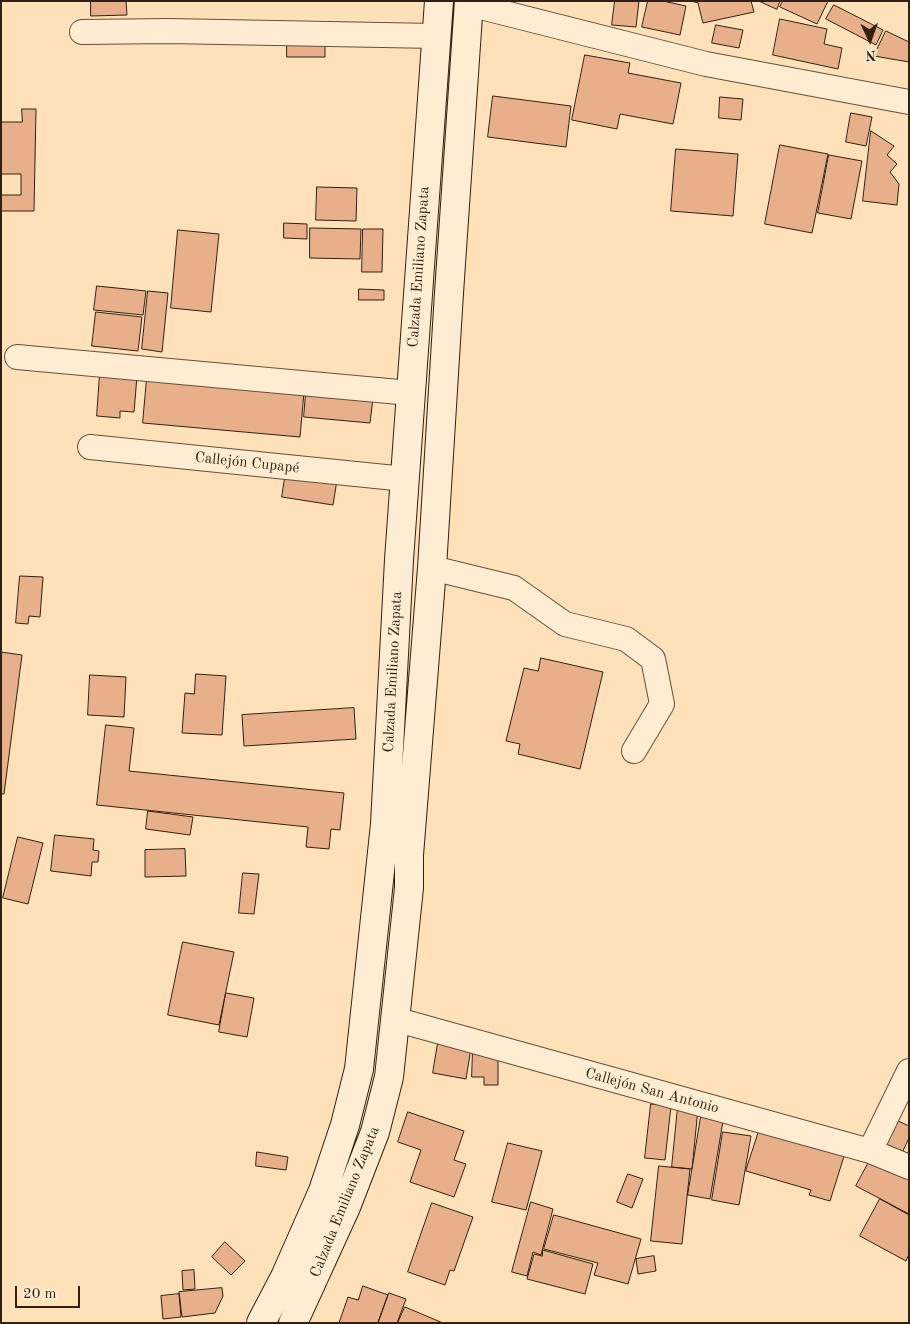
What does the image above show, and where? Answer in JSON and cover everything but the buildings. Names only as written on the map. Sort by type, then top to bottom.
[{"type":"main road","name":"Calzada Emiliano Zapata","points":[[261,1323],[285,1277],[323,1191],[345,1125],[359,1069],[386,824],[404,479],[438,1]]},
{"type":"main road","name":"Calzada Emiliano Zapata","points":[[296,1322],[346,1207],[375,1132],[388,1076],[409,888],[409,855],[432,568],[469,2]]},
{"type":"street","points":[[469,2],[706,64],[909,102]]},
{"type":"street","points":[[82,32],[436,36]]},
{"type":"street","points":[[18,356],[410,393]]},
{"type":"street","name":"Callejón Cupapé","points":[[90,447],[404,479]]},
{"type":"street","points":[[432,568],[514,588],[565,624],[626,639],[654,659],[662,704],[634,751]]},
{"type":"street","name":"Callejón San Antonio","points":[[394,1019],[870,1151],[909,1167]]},
{"type":"street","points":[[870,1151],[909,1071]]}]
